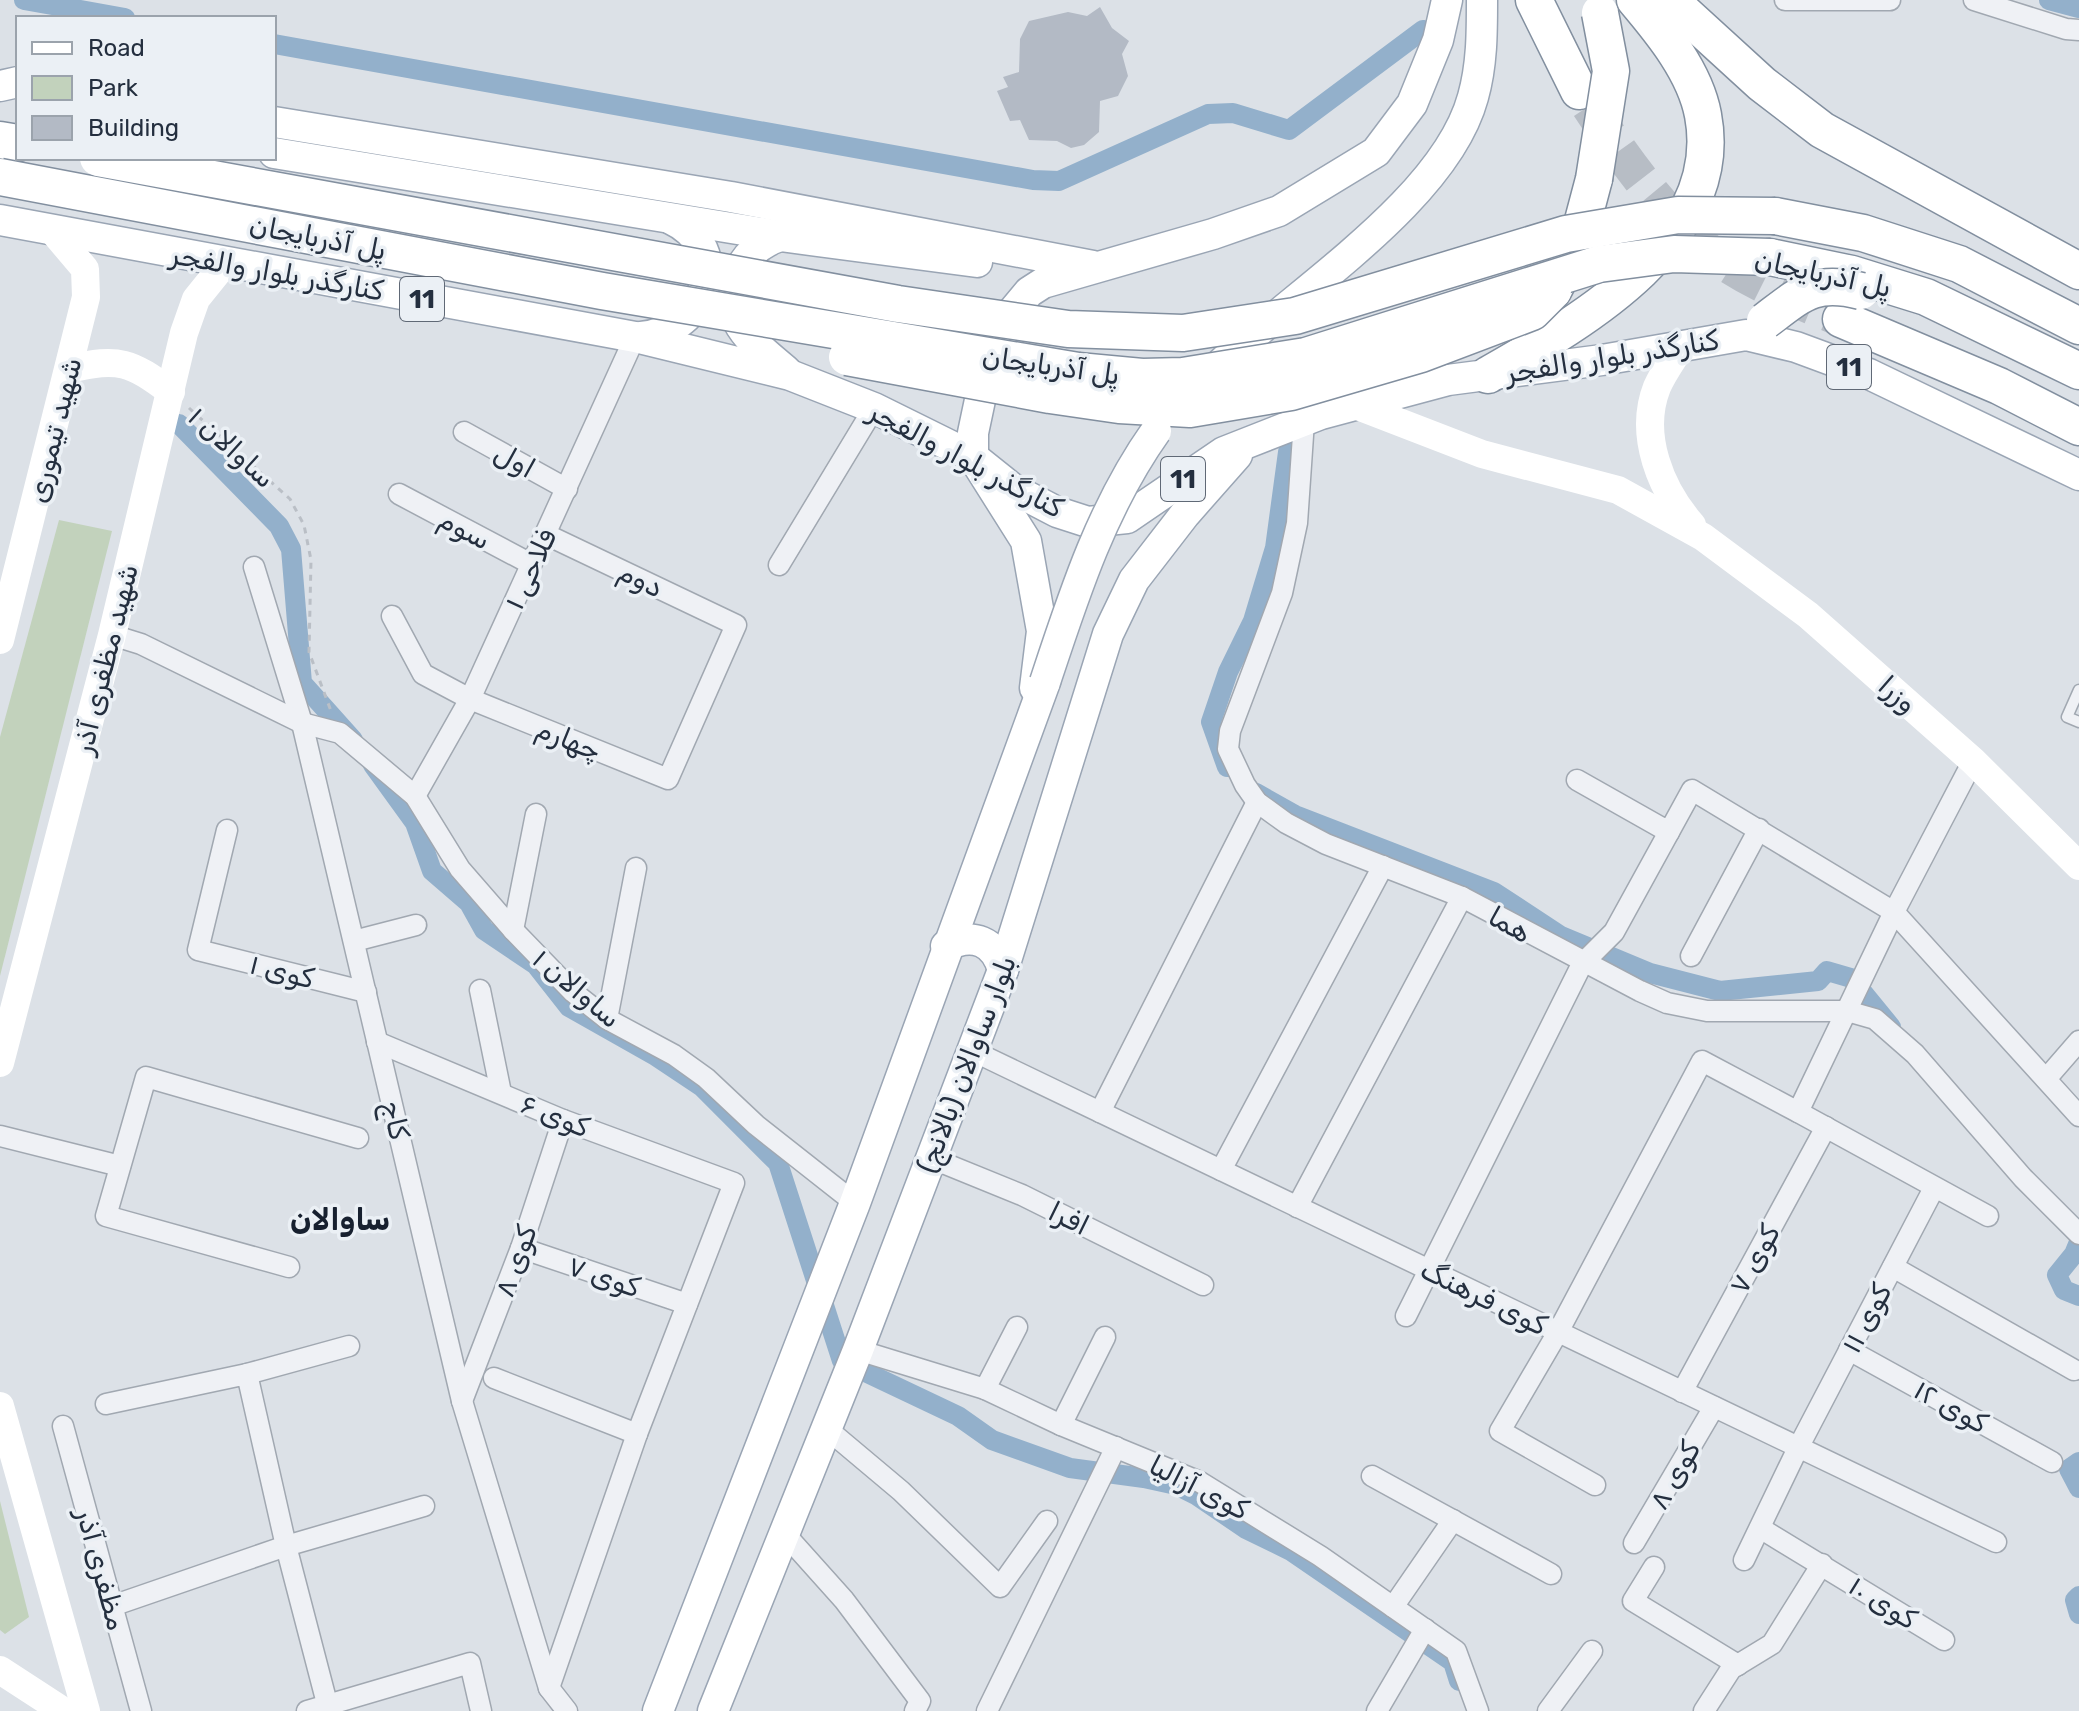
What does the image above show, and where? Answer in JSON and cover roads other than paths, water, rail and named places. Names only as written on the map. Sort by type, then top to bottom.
[{"type":"highway","points":[[1534,0],[1579,91]]},
{"type":"highway","name":"11","points":[[1488,375],[1556,336],[1617,294],[1688,214],[1703,173],[1706,143],[1703,113],[1679,58],[1635,0]]},
{"type":"highway","points":[[1670,0],[1762,84],[1822,130],[2079,271]]},
{"type":"highway","points":[[602,291],[736,333],[978,383],[1119,405],[1190,409],[1291,392],[1339,380],[1508,323],[1532,312],[1553,291],[1576,247],[1603,137],[1611,71],[1598,7]]},
{"type":"highway","name":"پل آذربایجان","points":[[109,160],[898,304],[1068,329],[1183,333],[1295,316],[1566,234],[1678,215],[1775,216],[1863,233],[1959,264],[2079,326]]},
{"type":"highway","name":"پل آذربایجان","points":[[0,177],[602,291],[1078,371],[1142,377],[1183,376],[1306,356],[1599,264],[1674,254],[1770,257],[1852,274],[1926,297],[2079,371]]},
{"type":"highway","points":[[1756,328],[1810,288],[1839,285],[1851,305],[2079,391]]},
{"type":"highway","name":"11","points":[[1851,305],[2079,427]]},
{"type":"main road","points":[[1032,718],[1042,631],[1026,541],[973,457],[973,433],[984,381],[1009,316],[1029,292],[1043,283],[1213,234],[1279,211],[1376,152],[1412,104],[1438,40],[1447,0]]},
{"type":"main road","name":"بلوار ساوالان (بالانج)","points":[[658,1711],[855,1203],[946,946],[1045,682],[1082,569],[1115,499],[1156,431],[1246,338],[1345,258],[1435,170],[1457,137],[1472,99],[1482,50],[1482,0]]},
{"type":"main road","points":[[276,122],[731,197],[1099,267]]},
{"type":"main road","points":[[276,153],[780,236],[975,262],[1099,267]]},
{"type":"main road","points":[[635,337],[660,335],[675,328],[686,319],[704,291],[707,271],[703,245],[687,226],[667,217]]},
{"type":"main road","name":"کنارگذر بلوار والفجر","points":[[0,220],[635,337],[790,375],[874,408],[973,457],[1013,489],[1057,512],[1088,522],[1127,518],[1199,467],[1249,441],[1355,405],[1448,380],[1682,345],[1756,328],[1796,347],[1869,374],[2079,475]]},
{"type":"main road","name":"شهید تیموری","points":[[0,640],[9,570],[70,369],[86,297],[85,269],[52,230]]},
{"type":"main road","name":"11","points":[[780,236],[751,251],[736,273],[732,298],[738,322],[790,375]]},
{"type":"main road","name":"شهید مظفری آذر","points":[[0,1063],[196,299],[225,263]]},
{"type":"main road","points":[[1682,345],[1657,388],[1652,414],[1653,457],[1672,503],[1703,537]]},
{"type":"main road","points":[[70,369],[106,360],[143,370],[171,392]]},
{"type":"main road","points":[[1355,405],[1482,454],[1618,490],[1703,537]]},
{"type":"main road","name":"بلوار ساوالان (بالانج)","points":[[713,1711],[858,1350],[1003,970],[1108,634],[1134,580],[1185,514],[1249,441]]},
{"type":"main road","name":"وزرا","points":[[1703,537],[1808,615],[1973,761],[2079,866]]},
{"type":"main road","points":[[946,946],[960,939],[975,938],[989,944],[999,955],[1003,970]]},
{"type":"main road","points":[[0,1406],[86,1711]]},
{"type":"main road","points":[[0,1670],[63,1711]]},
{"type":"street","points":[[1785,0],[1890,0]]},
{"type":"street","points":[[1974,0],[2079,30]]},
{"type":"street","name":"فلاحی ۱","points":[[415,796],[470,699],[635,337]]},
{"type":"street","points":[[779,565],[874,408]]},
{"type":"street","name":"هما","points":[[1304,421],[1297,523],[1282,593],[1230,731],[1228,749],[1257,802],[1286,823],[1326,844],[1462,897],[1582,964],[1667,1003],[1686,1008],[1847,1011],[1875,1019],[1887,1027],[1939,1081],[2023,1178],[2079,1234]]},
{"type":"street","name":"اول","points":[[464,432],[567,489]]},
{"type":"street","name":"سوم","points":[[399,494],[531,564]]},
{"type":"street","name":"دوم","points":[[545,534],[736,625],[668,779]]},
{"type":"street","name":"کاج","points":[[254,567],[302,723],[462,1401],[549,1688],[567,1711]]},
{"type":"street","name":"چهارم","points":[[392,616],[423,674],[470,699],[668,779]]},
{"type":"street","points":[[112,635],[141,644],[302,723]]},
{"type":"street","name":"ساوالان ۱","points":[[302,723],[340,733],[415,796],[460,869],[573,992],[607,1019],[695,1070],[756,1125],[855,1203]]},
{"type":"street","points":[[1798,1112],[1894,912],[1973,761]]},
{"type":"street","points":[[1577,780],[1669,832]]},
{"type":"street","points":[[1406,1316],[1582,964],[1614,932],[1692,790],[1894,912],[2079,1116]]},
{"type":"street","points":[[1100,1112],[1257,802]]},
{"type":"street","points":[[513,930],[536,814]]},
{"type":"street","points":[[1691,956],[1759,829]]},
{"type":"street","name":"کوی ۱","points":[[227,830],[198,950],[366,992]]},
{"type":"street","points":[[1221,1170],[1383,866]]},
{"type":"street","points":[[607,1019],[636,868]]},
{"type":"street","points":[[1297,1207],[1462,897]]},
{"type":"street","points":[[354,941],[416,925]]},
{"type":"street","points":[[480,990],[501,1093]]},
{"type":"street","points":[[2046,1079],[2079,1041]]},
{"type":"street","name":"کوی ۶","points":[[377,1042],[563,1120],[734,1183],[687,1304]]},
{"type":"street","name":"کوی فرهنگ","points":[[973,1051],[1996,1542]]},
{"type":"street","points":[[1595,1485],[1500,1431],[1558,1332],[1702,1061],[1988,1216]]},
{"type":"street","points":[[289,1267],[106,1216],[146,1077],[358,1138]]},
{"type":"street","name":"کوی ۸","points":[[462,1401],[521,1248],[563,1120]]},
{"type":"street","name":"کوی ۷","points":[[1682,1392],[1826,1127]]},
{"type":"street","points":[[0,1136],[120,1166]]},
{"type":"street","name":"افرا","points":[[931,1158],[1022,1195],[1203,1285]]},
{"type":"street","name":"کوی ۱۱","points":[[1744,1560],[1798,1448],[1934,1188]]},
{"type":"street","name":"کوی ۷","points":[[521,1248],[687,1304]]},
{"type":"street","points":[[1893,1267],[2074,1370]]},
{"type":"street","points":[[549,1688],[637,1434],[687,1304]]},
{"type":"street","points":[[985,1389],[1017,1327]]},
{"type":"street","points":[[1061,1425],[1105,1337]]},
{"type":"street","points":[[106,1404],[247,1374],[349,1346]]},
{"type":"street","name":"کوی آزالیا","points":[[858,1350],[985,1389],[1061,1425],[1200,1482],[1456,1651],[1478,1711]]},
{"type":"street","name":"کوی ۱۲","points":[[1849,1350],[2052,1462]]},
{"type":"street","points":[[247,1374],[286,1546],[329,1709]]},
{"type":"street","points":[[494,1378],[637,1434]]},
{"type":"street","name":"کوی ۸","points":[[1634,1543],[1714,1407]]},
{"type":"street","name":"مظفری آذر","points":[[63,1426],[141,1711]]},
{"type":"street","points":[[826,1428],[901,1491],[1000,1587],[1047,1521]]},
{"type":"street","points":[[987,1711],[1116,1447]]},
{"type":"street","points":[[1372,1476],[1551,1574]]},
{"type":"street","points":[[112,1606],[286,1546],[424,1506]]},
{"type":"street","points":[[1393,1607],[1453,1520]]},
{"type":"street","name":"کوی ۱۰","points":[[1760,1528],[1944,1640]]},
{"type":"street","points":[[784,1533],[844,1600],[917,1706]]},
{"type":"street","name":"کوی ۱۰","points":[[1704,1711],[1731,1669],[1772,1644],[1822,1564]]},
{"type":"street","points":[[1654,1567],[1633,1601],[1738,1665]]},
{"type":"street","points":[[1377,1711],[1425,1629]]},
{"type":"street","points":[[1548,1711],[1592,1651]]},
{"type":"street","points":[[307,1711],[329,1709],[470,1663],[481,1711]]},
{"type":"lane","points":[[2079,690],[2067,717],[2079,722]]},
{"type":"waterway","points":[[24,0],[114,16]]},
{"type":"waterway","points":[[2049,0],[2079,8]]},
{"type":"waterway","points":[[276,44],[1033,180],[1059,181],[1208,114],[1233,113],[1289,130],[1423,30]]},
{"type":"waterway","points":[[179,424],[279,526],[291,549],[302,683],[353,740]]},
{"type":"waterway","points":[[1227,767],[1211,722],[1228,672],[1253,621],[1275,548],[1288,452],[1299,424]]},
{"type":"waterway","points":[[373,765],[415,823],[432,871],[469,903],[484,930],[536,965],[569,1007],[654,1055],[702,1087],[778,1163],[842,1361],[958,1416],[992,1440],[1070,1468],[1144,1478],[1176,1485],[1196,1495],[1246,1529],[1291,1551],[1453,1662],[1459,1681]]},
{"type":"waterway","points":[[1256,793],[1295,815],[1494,892],[1561,936],[1650,973],[1720,991],[1818,981],[1827,971],[1851,978],[1891,1027]]},
{"type":"waterway","points":[[2079,1242],[2074,1254],[2057,1275],[2064,1290],[2079,1296]]},
{"type":"waterway","points":[[2079,1462],[2069,1469],[2079,1488]]},
{"type":"waterway","points":[[2079,1596],[2075,1600],[2079,1614]]},
{"type":"tunnel","points":[[1589,106],[1657,199],[1705,248],[1753,280],[1841,319]]},
{"type":"district","name":"ساوالان","points":[[340,1220]]}]
